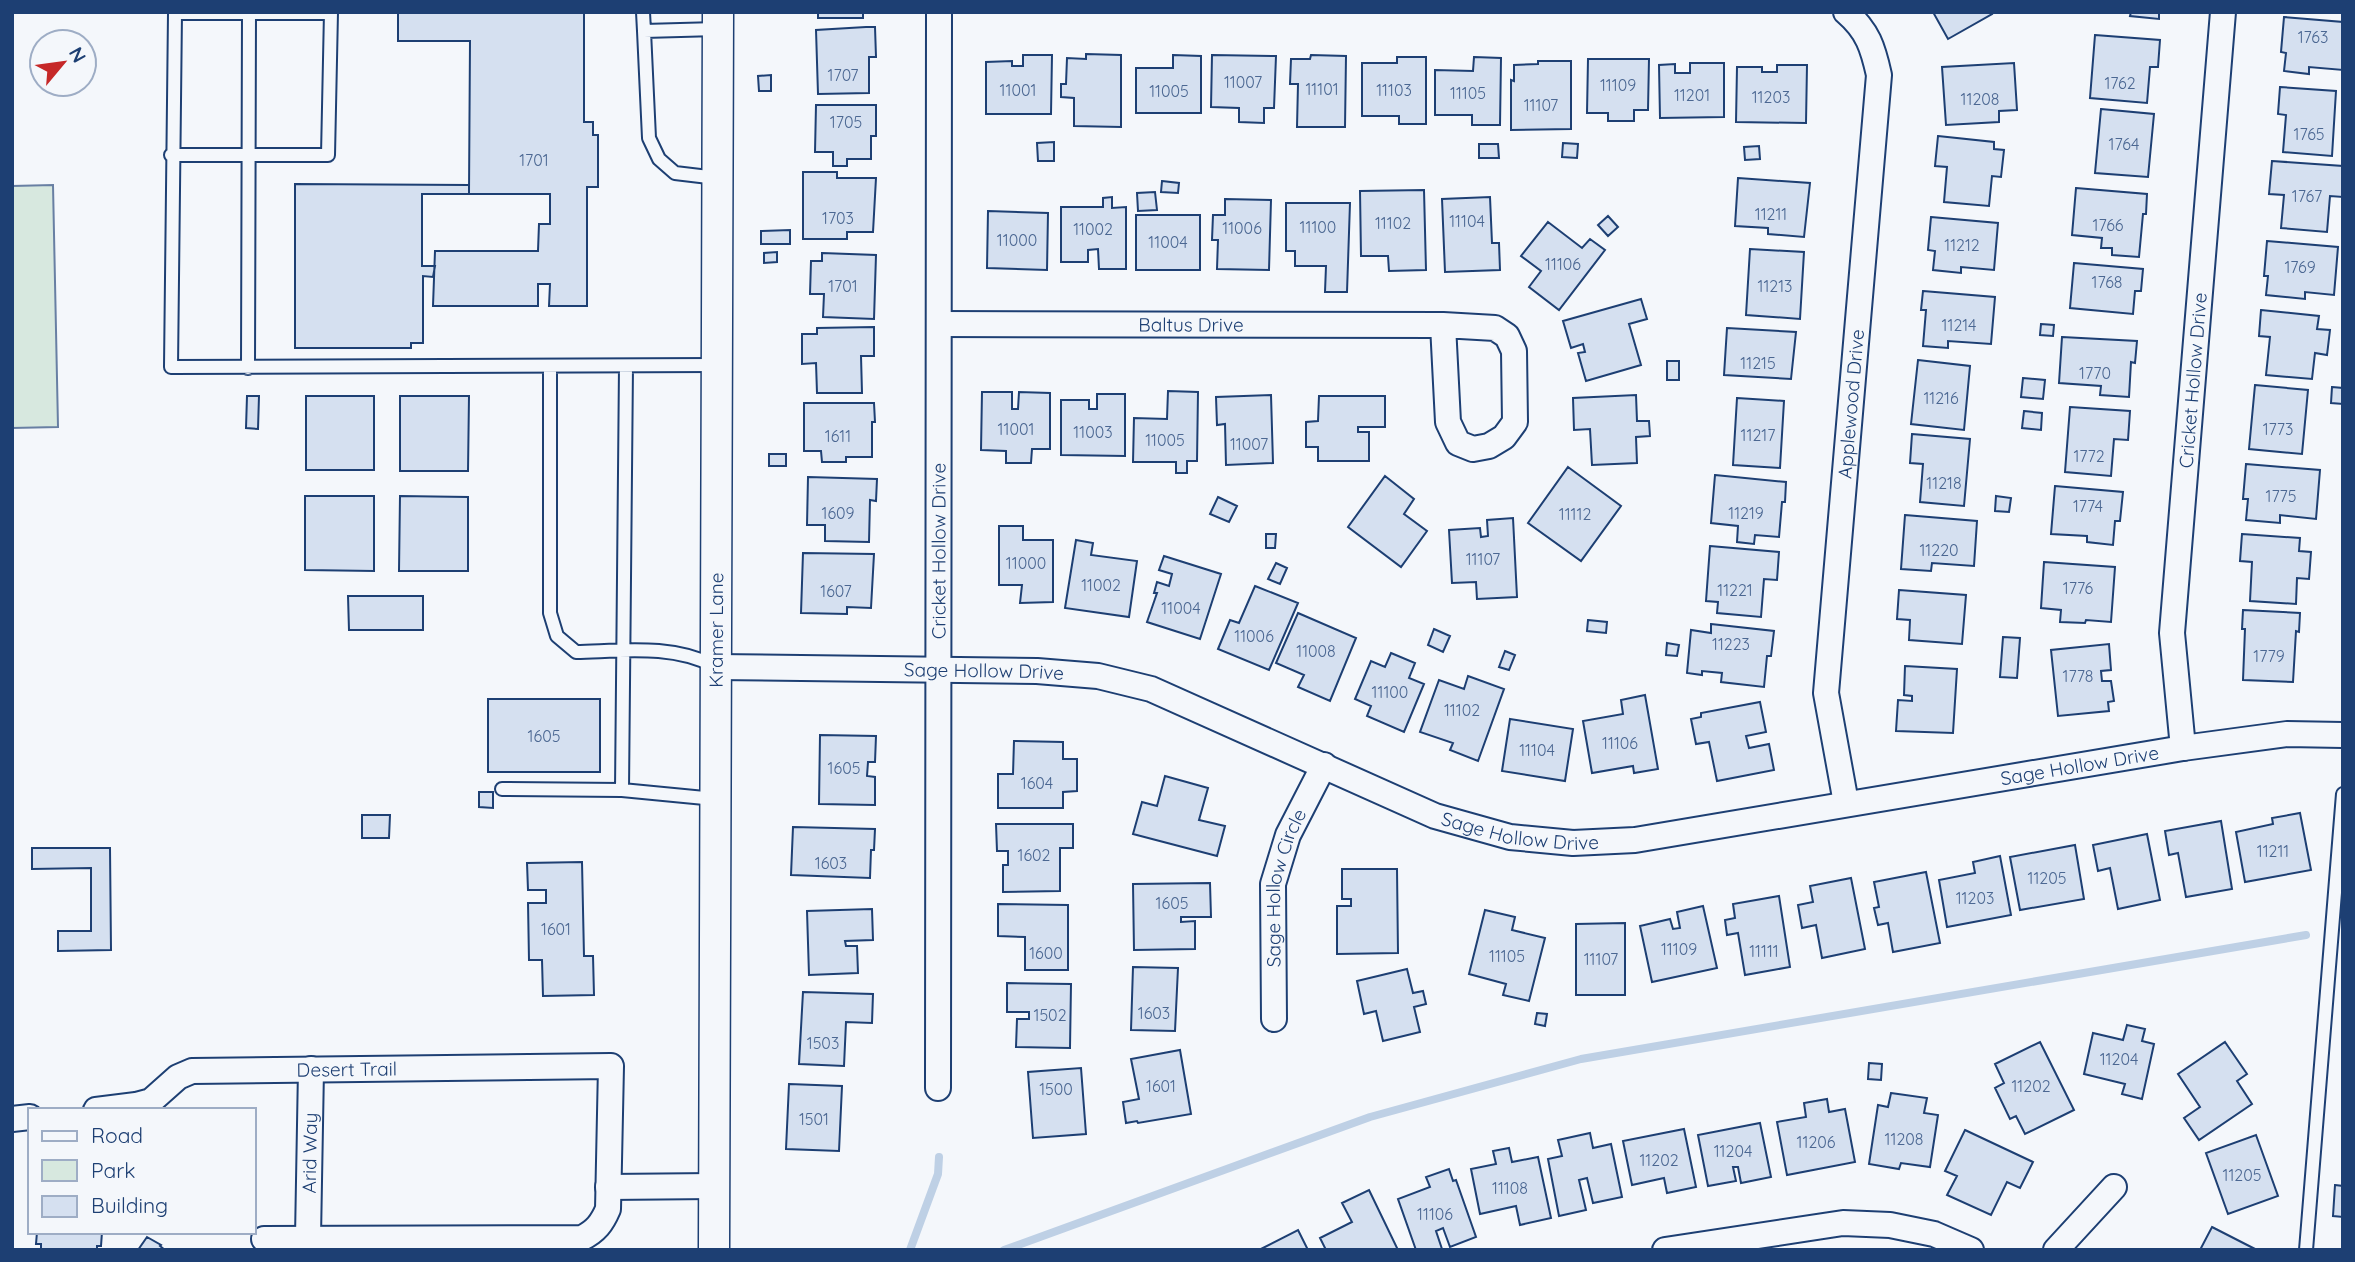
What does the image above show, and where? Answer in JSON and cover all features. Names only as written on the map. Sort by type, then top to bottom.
[{"type":"street","name":"Cricket Hollow Drive","points":[[938,1087],[939,12]]},
{"type":"street","name":"Applewood Drive","points":[[1846,12],[1872,44],[1879,75],[1826,693],[1846,803]]},
{"type":"street","name":"Cricket Hollow Drive","points":[[2183,748],[2172,633],[2223,12]]},
{"type":"street","name":"Kramer Lane","points":[[714,1250],[718,21]]},
{"type":"street","name":"Baltus Drive","points":[[939,324],[1443,326],[1495,328],[1507,336],[1514,351],[1515,422],[1504,437],[1489,446],[1473,449],[1458,443],[1448,422],[1443,326]]},
{"type":"street","name":"Sage Hollow Drive","points":[[716,667],[1049,672],[1098,676],[1151,689],[1435,816],[1510,837],[1573,843],[1635,840],[2183,748],[2287,734],[2343,735]]},
{"type":"street","name":"Sage Hollow Circle","points":[[1274,1019],[1273,884],[1288,835],[1324,765]]},
{"type":"street","name":"Desert Trail","points":[[112,1108],[151,1101],[178,1077],[192,1071],[611,1066],[608,1187]]},
{"type":"street","name":"Arid Way","points":[[308,1237],[311,1069]]},
{"type":"street","points":[[264,1238],[582,1238],[594,1232],[603,1221],[608,1209],[608,1187],[714,1186]]},
{"type":"street","points":[[2056,1250],[2114,1187]]},
{"type":"street","points":[[1665,1250],[1843,1223],[1890,1225],[1934,1234],[1971,1250]]},
{"type":"lane","points":[[643,12],[649,138],[659,159],[675,173],[717,178]]},
{"type":"lane","points":[[171,155],[328,155],[331,13],[174,13],[171,155],[171,367],[717,365]]},
{"type":"lane","points":[[248,368],[249,13]]},
{"type":"lane","points":[[644,31],[718,21]]},
{"type":"lane","points":[[550,366],[550,613],[557,636],[576,652],[680,652],[716,667]]},
{"type":"lane","points":[[622,790],[626,366]]},
{"type":"lane","points":[[502,789],[622,790],[716,800]]},
{"type":"lane","points":[[2306,1250],[2343,794]]},
{"type":"green space","points":[[53,185],[58,427],[12,428],[12,186]]},
{"type":"building","points":[[398,12],[584,12],[584,122],[593,122],[593,135],[598,135],[598,187],[587,187],[587,306],[549,306],[550,284],[538,284],[538,306],[433,306],[435,251],[538,251],[539,224],[550,224],[550,194],[469,194],[470,41],[398,41]]},
{"type":"building","points":[[818,12],[863,12],[863,18],[818,18]]},
{"type":"building","points":[[1933,12],[1991,12],[1992,14],[1948,39]]},
{"type":"building","points":[[2131,12],[2159,12],[2159,19],[2130,16]]},
{"type":"building","points":[[2284,17],[2343,22],[2343,70],[2309,67],[2309,74],[2284,71],[2286,53],[2281,52]]},
{"type":"building","points":[[875,27],[876,57],[869,57],[869,93],[818,94],[816,30]]},
{"type":"building","points":[[2095,35],[2160,40],[2158,67],[2150,67],[2147,103],[2090,98]]},
{"type":"building","points":[[1086,54],[1121,55],[1121,127],[1074,126],[1074,98],[1061,97],[1061,84],[1066,84],[1067,58],[1086,59]]},
{"type":"building","points":[[1023,55],[1052,55],[1051,114],[986,114],[986,62],[1012,61],[1012,66],[1023,66]]},
{"type":"building","points":[[1173,55],[1201,56],[1201,113],[1136,113],[1136,68],[1173,68]]},
{"type":"building","points":[[1212,55],[1276,56],[1274,108],[1264,108],[1264,123],[1239,122],[1239,108],[1211,107]]},
{"type":"building","points":[[1311,55],[1346,56],[1345,127],[1297,127],[1298,84],[1290,84],[1291,59],[1310,59]]},
{"type":"building","points":[[1397,57],[1426,57],[1426,124],[1399,124],[1399,116],[1362,116],[1362,63],[1397,63]]},
{"type":"building","points":[[1474,57],[1501,58],[1500,125],[1472,125],[1472,115],[1435,115],[1435,70],[1473,71]]},
{"type":"building","points":[[1588,59],[1649,59],[1648,110],[1634,110],[1634,121],[1608,121],[1608,113],[1587,113]]},
{"type":"building","points":[[1538,61],[1571,61],[1571,129],[1511,130],[1511,80],[1514,81],[1514,65],[1538,64]]},
{"type":"building","points":[[1690,63],[1724,63],[1724,117],[1660,118],[1659,65],[1675,64],[1675,73],[1690,73]]},
{"type":"building","points":[[2014,63],[2017,110],[1999,111],[1999,122],[1946,125],[1942,67]]},
{"type":"building","points":[[1777,65],[1807,65],[1806,123],[1736,122],[1737,67],[1762,67],[1762,72],[1777,72]]},
{"type":"building","points":[[771,75],[771,91],[759,91],[758,76]]},
{"type":"building","points":[[2280,87],[2336,91],[2332,156],[2283,152],[2286,115],[2278,114]]},
{"type":"building","points":[[816,105],[876,105],[876,136],[871,136],[871,159],[847,159],[847,166],[833,166],[833,152],[815,152]]},
{"type":"building","points":[[2101,109],[2154,114],[2148,177],[2095,173]]},
{"type":"building","points":[[1938,136],[1994,142],[1994,149],[2004,150],[2001,177],[1992,176],[1989,206],[1944,202],[1947,167],[1935,166]]},
{"type":"building","points":[[1054,142],[1054,161],[1038,161],[1037,143]]},
{"type":"building","points":[[1563,143],[1578,144],[1577,158],[1562,157]]},
{"type":"building","points":[[1479,144],[1498,144],[1499,158],[1479,158]]},
{"type":"building","points":[[1759,146],[1760,159],[1745,160],[1744,147]]},
{"type":"building","points":[[2272,161],[2343,166],[2343,197],[2330,196],[2327,232],[2281,228],[2284,195],[2269,194]]},
{"type":"building","points":[[803,172],[837,172],[837,178],[876,178],[873,232],[847,232],[847,239],[803,239]]},
{"type":"building","points":[[1738,178],[1810,183],[1804,237],[1768,234],[1768,228],[1735,226]]},
{"type":"building","points":[[1162,181],[1179,183],[1178,193],[1161,192]]},
{"type":"building","points":[[295,184],[469,185],[469,194],[422,194],[422,266],[435,266],[433,277],[423,276],[423,343],[411,343],[411,348],[295,348]]},
{"type":"building","points":[[2076,188],[2147,194],[2139,257],[2112,255],[2112,248],[2101,248],[2102,238],[2072,235]]},
{"type":"building","points":[[1424,190],[1426,270],[1389,271],[1388,256],[1361,256],[1360,191]]},
{"type":"building","points":[[1155,192],[1157,210],[1138,211],[1137,193]]},
{"type":"building","points":[[1112,197],[1112,208],[1126,207],[1126,269],[1099,269],[1098,249],[1088,250],[1088,262],[1061,262],[1061,207],[1103,207],[1103,198]]},
{"type":"building","points":[[1490,197],[1492,243],[1499,243],[1500,270],[1445,272],[1442,199]]},
{"type":"building","points":[[1225,199],[1271,200],[1269,270],[1217,269],[1218,240],[1212,240],[1213,215],[1225,215]]},
{"type":"building","points":[[1286,203],[1350,203],[1347,292],[1325,292],[1326,266],[1295,266],[1295,251],[1286,251]]},
{"type":"building","points":[[988,211],[1048,213],[1047,270],[987,268]]},
{"type":"building","points":[[1136,215],[1200,215],[1200,270],[1136,270]]},
{"type":"building","points":[[1608,216],[1618,227],[1608,236],[1598,225]]},
{"type":"building","points":[[1931,217],[1998,223],[1994,270],[1961,267],[1961,273],[1933,270],[1935,251],[1928,250]]},
{"type":"building","points":[[1548,222],[1582,248],[1590,239],[1605,250],[1559,310],[1529,287],[1541,271],[1521,256]]},
{"type":"building","points":[[790,230],[790,244],[761,244],[761,231]]},
{"type":"building","points":[[2267,241],[2338,247],[2334,295],[2305,292],[2305,299],[2266,295],[2268,276],[2264,276]]},
{"type":"building","points":[[1750,249],[1804,252],[1800,319],[1746,315]]},
{"type":"building","points":[[777,252],[777,262],[764,263],[764,253]]},
{"type":"building","points":[[822,253],[876,255],[874,319],[823,317],[824,294],[810,294],[811,261],[822,261]]},
{"type":"building","points":[[2074,263],[2143,269],[2141,291],[2135,291],[2133,314],[2070,308]]},
{"type":"building","points":[[1923,291],[1995,297],[1991,344],[1948,341],[1948,348],[1923,346],[1926,310],[1921,310]]},
{"type":"building","points":[[1641,299],[1647,319],[1629,324],[1641,365],[1586,381],[1578,353],[1585,352],[1583,344],[1571,348],[1563,321]]},
{"type":"building","points":[[2261,310],[2319,316],[2317,329],[2330,330],[2327,355],[2315,353],[2312,379],[2266,375],[2270,337],[2259,336]]},
{"type":"building","points":[[2041,324],[2054,325],[2053,336],[2040,335]]},
{"type":"building","points":[[874,327],[874,356],[861,356],[862,393],[817,393],[816,363],[802,364],[802,334],[817,334],[817,328]]},
{"type":"building","points":[[1727,328],[1796,332],[1791,379],[1724,375]]},
{"type":"building","points":[[2062,337],[2137,341],[2135,363],[2131,362],[2129,397],[2100,395],[2101,386],[2059,383]]},
{"type":"building","points":[[1918,360],[1970,366],[1964,430],[1911,424]]},
{"type":"building","points":[[1667,361],[1679,361],[1679,380],[1667,380]]},
{"type":"building","points":[[2023,378],[2045,380],[2043,399],[2021,397]]},
{"type":"building","points":[[2255,385],[2308,390],[2302,454],[2249,449]]},
{"type":"building","points":[[2332,387],[2343,388],[2343,404],[2331,403]]},
{"type":"building","points":[[1168,391],[1198,392],[1197,461],[1187,461],[1187,473],[1176,473],[1176,462],[1133,462],[1134,418],[1167,419]]},
{"type":"building","points":[[982,392],[1012,392],[1012,409],[1018,409],[1019,392],[1050,393],[1050,449],[1032,449],[1031,463],[1006,463],[1006,451],[981,450]]},
{"type":"building","points":[[1097,394],[1125,394],[1125,456],[1061,455],[1061,400],[1089,400],[1089,409],[1097,409]]},
{"type":"building","points":[[1271,395],[1273,463],[1226,465],[1225,424],[1217,425],[1216,397]]},
{"type":"building","points":[[1636,395],[1637,421],[1649,421],[1650,436],[1636,437],[1637,463],[1592,465],[1590,429],[1574,430],[1573,398]]},
{"type":"building","points":[[247,396],[259,396],[258,429],[246,428]]},
{"type":"building","points":[[306,396],[374,396],[374,470],[306,470]]},
{"type":"building","points":[[400,396],[469,396],[468,471],[400,471]]},
{"type":"building","points":[[1319,396],[1385,396],[1385,427],[1358,427],[1358,432],[1369,432],[1369,461],[1318,461],[1318,447],[1306,447],[1306,422],[1318,421]]},
{"type":"building","points":[[1737,398],[1784,401],[1780,468],[1733,465]]},
{"type":"building","points":[[804,403],[874,403],[872,457],[846,457],[846,462],[822,462],[821,451],[804,451]]},
{"type":"building","points":[[2070,407],[2130,411],[2128,440],[2114,439],[2111,476],[2065,472]]},
{"type":"building","points":[[2024,411],[2042,413],[2041,430],[2022,428]]},
{"type":"building","points":[[1912,434],[1970,439],[1964,506],[1920,502],[1923,464],[1910,463]]},
{"type":"building","points":[[769,454],[786,454],[786,466],[769,466]]},
{"type":"building","points":[[2246,464],[2320,470],[2316,519],[2280,515],[2280,523],[2246,520],[2248,499],[2243,499]]},
{"type":"building","points":[[1568,467],[1621,506],[1581,561],[1528,523]]},
{"type":"building","points":[[1715,475],[1786,482],[1779,537],[1755,535],[1754,544],[1737,542],[1738,526],[1711,523]]},
{"type":"building","points":[[1385,476],[1414,499],[1404,514],[1427,531],[1401,567],[1348,527]]},
{"type":"building","points":[[808,477],[877,479],[876,501],[870,500],[869,542],[825,541],[825,525],[807,525]]},
{"type":"building","points":[[2055,486],[2123,492],[2120,521],[2115,521],[2113,545],[2087,542],[2087,536],[2051,534]]},
{"type":"building","points":[[305,496],[374,496],[374,571],[305,570]]},
{"type":"building","points":[[400,496],[468,497],[468,571],[399,571]]},
{"type":"building","points":[[1996,496],[2011,498],[2009,512],[1995,511]]},
{"type":"building","points":[[1218,497],[1237,506],[1229,522],[1210,514]]},
{"type":"building","points":[[1905,515],[1977,521],[1974,566],[1932,563],[1931,571],[1901,569]]},
{"type":"building","points":[[1513,518],[1517,597],[1477,599],[1476,582],[1452,583],[1449,530],[1480,528],[1481,537],[1488,536],[1487,520]]},
{"type":"building","points":[[999,526],[1023,526],[1023,540],[1053,540],[1053,602],[1020,603],[1022,585],[999,585]]},
{"type":"building","points":[[1266,534],[1276,534],[1275,548],[1266,548]]},
{"type":"building","points":[[2242,534],[2300,538],[2299,551],[2311,552],[2309,579],[2297,578],[2296,604],[2250,601],[2252,562],[2240,561]]},
{"type":"building","points":[[1076,540],[1093,543],[1091,555],[1137,561],[1129,617],[1065,608]]},
{"type":"building","points":[[1710,546],[1779,552],[1777,580],[1764,579],[1761,617],[1717,613],[1718,602],[1706,601]]},
{"type":"building","points":[[803,553],[874,554],[871,608],[847,607],[847,614],[801,613]]},
{"type":"building","points":[[1164,556],[1221,574],[1200,639],[1147,622],[1157,593],[1154,593],[1157,582],[1169,586],[1172,574],[1159,570]]},
{"type":"building","points":[[2044,562],[2115,567],[2111,622],[2060,622],[2061,610],[2041,608]]},
{"type":"building","points":[[1276,563],[1287,568],[1280,584],[1268,579]]},
{"type":"building","points":[[1255,586],[1298,603],[1269,670],[1218,649],[1230,620],[1239,623]]},
{"type":"building","points":[[1899,590],[1966,595],[1962,644],[1909,640],[1910,620],[1897,619]]},
{"type":"building","points":[[348,596],[423,596],[423,630],[349,630]]},
{"type":"building","points":[[2243,610],[2300,613],[2299,632],[2296,631],[2293,682],[2243,680]]},
{"type":"building","points":[[1298,613],[1356,638],[1330,701],[1298,687],[1304,675],[1276,663]]},
{"type":"building","points":[[1588,620],[1607,622],[1606,633],[1587,631]]},
{"type":"building","points":[[1711,624],[1774,631],[1771,656],[1767,656],[1764,687],[1721,682],[1722,673],[1687,673],[1691,630],[1711,633]]},
{"type":"building","points":[[1434,629],[1450,636],[1443,652],[1428,645]]},
{"type":"building","points":[[2003,637],[2020,638],[2017,678],[2000,677]]},
{"type":"building","points":[[1667,643],[1679,645],[1677,656],[1666,655]]},
{"type":"building","points":[[2109,644],[2111,670],[2101,671],[2102,681],[2111,681],[2114,701],[2108,702],[2109,711],[2058,716],[2051,650]]},
{"type":"building","points":[[1505,651],[1515,655],[1509,670],[1499,667]]},
{"type":"building","points":[[1391,653],[1415,663],[1409,678],[1424,684],[1404,732],[1367,716],[1371,706],[1355,699],[1371,661],[1385,667]]},
{"type":"building","points":[[1905,666],[1957,669],[1953,733],[1896,731],[1898,700],[1912,701],[1912,696],[1904,695]]},
{"type":"building","points":[[1468,676],[1504,689],[1478,761],[1450,750],[1453,743],[1420,732],[1439,680],[1464,689]]},
{"type":"building","points":[[1645,695],[1658,769],[1634,773],[1633,766],[1592,773],[1583,721],[1623,714],[1621,700]]},
{"type":"building","points":[[488,699],[600,699],[600,772],[488,772]]},
{"type":"building","points":[[1760,702],[1766,732],[1746,736],[1749,748],[1769,744],[1774,770],[1717,781],[1709,742],[1696,744],[1691,719],[1701,717],[1701,713]]},
{"type":"building","points":[[1510,719],[1573,729],[1565,781],[1502,771]]},
{"type":"building","points":[[820,735],[876,736],[875,762],[868,762],[867,776],[875,777],[875,805],[819,804]]},
{"type":"building","points":[[1014,741],[1063,742],[1063,759],[1077,759],[1077,791],[1063,792],[1063,808],[998,808],[998,774],[1013,774]]},
{"type":"building","points":[[1165,776],[1208,788],[1199,820],[1225,826],[1217,856],[1133,834],[1142,802],[1157,806]]},
{"type":"building","points":[[479,792],[493,792],[493,808],[479,807]]},
{"type":"building","points":[[2300,813],[2311,870],[2245,882],[2236,832],[2273,824],[2272,818]]},
{"type":"building","points":[[362,815],[390,815],[389,838],[362,838]]},
{"type":"building","points":[[2221,821],[2232,889],[2186,897],[2178,853],[2169,855],[2165,831]]},
{"type":"building","points":[[996,824],[1073,824],[1073,848],[1060,848],[1060,891],[1003,892],[1003,865],[1008,865],[1008,851],[997,851]]},
{"type":"building","points":[[793,827],[875,829],[870,878],[791,875]]},
{"type":"building","points":[[2147,834],[2160,900],[2118,909],[2110,868],[2098,871],[2093,845]]},
{"type":"building","points":[[2075,845],[2084,899],[2020,910],[2010,857]]},
{"type":"building","points":[[32,848],[110,848],[111,950],[58,951],[58,931],[91,931],[91,868],[32,869]]},
{"type":"building","points":[[2000,856],[2011,915],[1947,927],[1939,880],[1975,873],[1973,862]]},
{"type":"building","points":[[582,862],[584,956],[593,956],[594,995],[543,996],[542,960],[529,960],[528,903],[546,903],[546,890],[528,890],[527,863]]},
{"type":"building","points":[[1342,869],[1397,869],[1398,953],[1337,954],[1337,906],[1351,906],[1351,899],[1342,899]]},
{"type":"building","points":[[1926,872],[1940,943],[1893,952],[1888,923],[1878,925],[1874,908],[1879,907],[1874,882]]},
{"type":"building","points":[[1851,878],[1865,949],[1822,958],[1816,925],[1802,928],[1798,905],[1813,902],[1810,886]]},
{"type":"building","points":[[1210,883],[1211,917],[1181,917],[1181,922],[1195,921],[1195,949],[1134,950],[1133,884]]},
{"type":"building","points":[[1779,896],[1790,967],[1745,975],[1738,933],[1727,935],[1725,920],[1735,918],[1733,904]]},
{"type":"building","points":[[998,904],[1068,905],[1068,970],[1025,970],[1025,937],[998,936]]},
{"type":"building","points":[[1703,906],[1717,968],[1652,982],[1640,926],[1670,919],[1673,929],[1680,928],[1677,912]]},
{"type":"building","points":[[872,909],[873,940],[845,941],[846,946],[857,946],[858,973],[809,975],[807,911]]},
{"type":"building","points":[[1485,910],[1515,917],[1512,930],[1545,938],[1529,1001],[1503,995],[1506,984],[1469,974]]},
{"type":"building","points":[[1625,923],[1625,995],[1576,995],[1576,924]]},
{"type":"building","points":[[1133,967],[1178,968],[1175,1031],[1131,1030]]},
{"type":"building","points":[[1407,969],[1413,993],[1423,991],[1426,1004],[1414,1007],[1420,1032],[1383,1041],[1376,1011],[1364,1014],[1357,981]]},
{"type":"building","points":[[1007,983],[1071,984],[1070,1048],[1016,1047],[1017,1019],[1029,1019],[1029,1012],[1007,1012]]},
{"type":"building","points":[[803,992],[873,994],[872,1023],[846,1022],[844,1066],[799,1064]]},
{"type":"building","points":[[1537,1013],[1547,1014],[1545,1026],[1535,1024]]},
{"type":"building","points":[[2127,1025],[2145,1029],[2142,1041],[2154,1044],[2142,1099],[2122,1094],[2125,1084],[2084,1074],[2093,1033],[2123,1040]]},
{"type":"building","points":[[2040,1042],[2074,1110],[2025,1134],[2016,1116],[2010,1119],[1995,1088],[2004,1083],[1995,1064]]},
{"type":"building","points":[[2225,1042],[2247,1074],[2237,1081],[2252,1104],[2199,1140],[2184,1118],[2200,1107],[2178,1074]]},
{"type":"building","points":[[1180,1050],[1191,1114],[1126,1123],[1123,1102],[1139,1099],[1131,1059]]},
{"type":"building","points":[[1869,1063],[1882,1064],[1881,1080],[1868,1079]]},
{"type":"building","points":[[1081,1068],[1086,1134],[1033,1138],[1028,1072]]},
{"type":"building","points":[[789,1084],[842,1086],[839,1151],[786,1149]]},
{"type":"building","points":[[1891,1093],[1927,1098],[1924,1113],[1938,1115],[1930,1167],[1901,1163],[1899,1169],[1869,1164],[1878,1105],[1888,1107]]},
{"type":"building","points":[[1827,1099],[1829,1112],[1845,1109],[1855,1162],[1787,1175],[1777,1122],[1806,1117],[1804,1103]]},
{"type":"building","points":[[1760,1123],[1771,1177],[1741,1183],[1738,1167],[1733,1167],[1736,1181],[1708,1186],[1698,1135]]},
{"type":"building","points":[[1684,1129],[1696,1187],[1667,1193],[1664,1178],[1632,1185],[1623,1141]]},
{"type":"building","points":[[1965,1130],[2033,1162],[2020,1188],[2007,1182],[1991,1215],[1947,1195],[1957,1176],[1945,1171]]},
{"type":"building","points":[[1590,1133],[1593,1148],[1611,1144],[1622,1197],[1593,1203],[1587,1178],[1579,1180],[1586,1210],[1559,1216],[1548,1159],[1562,1156],[1558,1140]]},
{"type":"building","points":[[2256,1135],[2278,1196],[2228,1214],[2206,1153]]},
{"type":"building","points":[[1509,1148],[1512,1162],[1538,1157],[1551,1218],[1520,1225],[1516,1206],[1480,1214],[1471,1169],[1496,1164],[1493,1151]]},
{"type":"building","points":[[1449,1169],[1453,1181],[1456,1180],[1476,1237],[1450,1247],[1443,1228],[1436,1231],[1442,1249],[1416,1250],[1398,1199],[1430,1187],[1426,1177]]},
{"type":"building","points":[[2335,1185],[2343,1186],[2343,1217],[2333,1216]]},
{"type":"building","points":[[1369,1190],[1398,1250],[1326,1250],[1320,1238],[1352,1222],[1342,1203]]},
{"type":"building","points":[[2212,1227],[2257,1250],[2200,1250]]},
{"type":"building","points":[[1298,1230],[1308,1250],[1259,1250]]},
{"type":"building","points":[[37,1234],[102,1234],[101,1246],[97,1246],[97,1250],[41,1250],[41,1244],[36,1244]]},
{"type":"building","points":[[147,1237],[161,1245],[165,1250],[138,1250]]},
{"type":"waterway","points":[[1004,1250],[1370,1117],[1581,1059],[2306,935]]},
{"type":"waterway","points":[[910,1250],[938,1174],[939,1157]]}]
